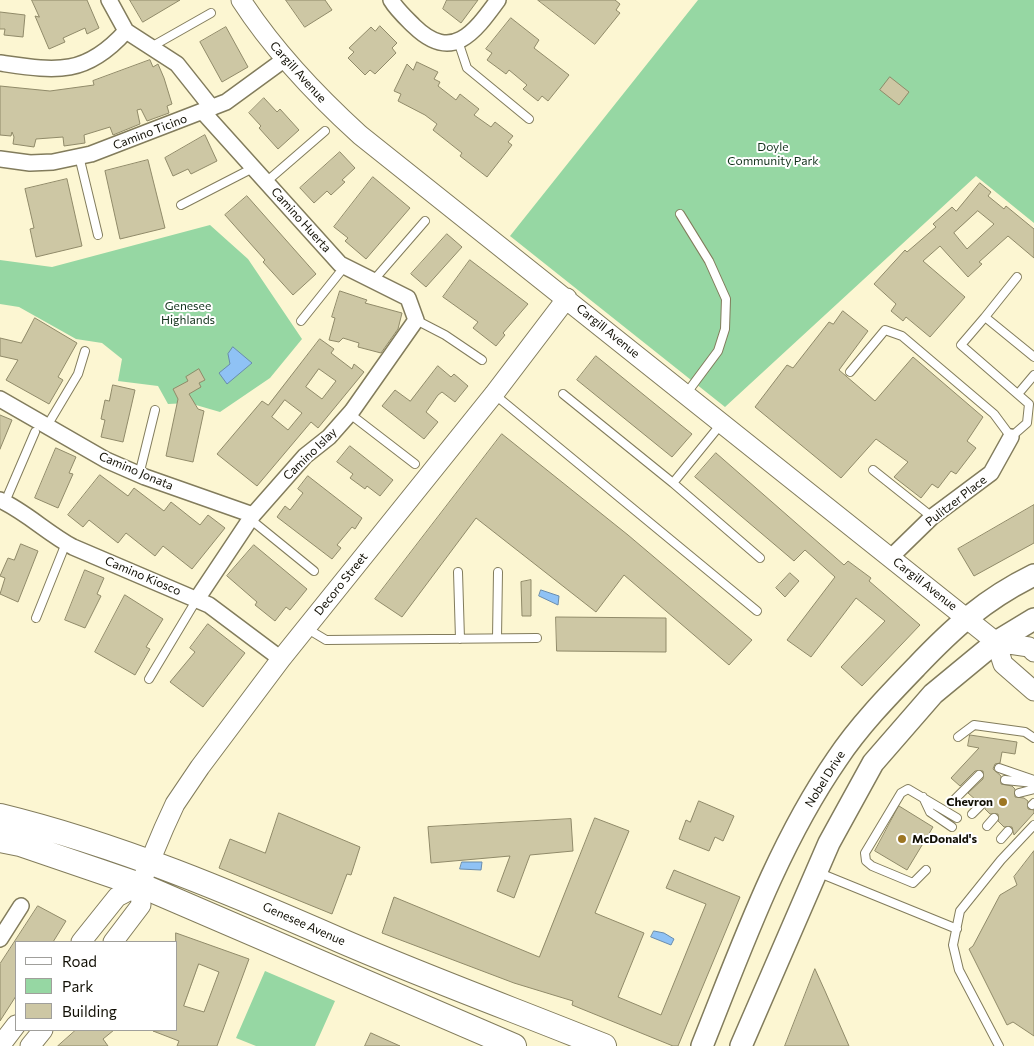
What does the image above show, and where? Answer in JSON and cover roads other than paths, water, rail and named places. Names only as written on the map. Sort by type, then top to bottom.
[{"type":"main road","name":"Nobel Drive","points":[[702,1046],[767,888],[816,792],[856,733],[903,680],[966,617],[1034,574]]},
{"type":"main road","points":[[741,1046],[816,871],[873,763],[933,694],[996,642],[1034,619]]},
{"type":"main road","name":"Genesee Avenue","points":[[0,816],[39,826],[151,862],[257,903],[345,942],[604,1046]]},
{"type":"main road","points":[[0,840],[20,844],[140,884],[514,1046]]},
{"type":"street","name":"Camino Huerta","points":[[109,0],[126,31],[177,64],[207,110],[253,168],[340,264],[408,298],[415,314]]},
{"type":"street","name":"Cargill Avenue","points":[[241,0],[259,27],[319,98],[360,135],[567,298],[996,642]]},
{"type":"street","points":[[391,0],[411,23],[433,42],[443,44],[458,41],[478,26],[498,0]]},
{"type":"street","points":[[0,63],[49,70],[75,68],[102,54],[126,31]]},
{"type":"street","name":"Camino Ticino","points":[[0,159],[30,163],[53,162],[79,156],[226,102],[285,59]]},
{"type":"street","name":"Decoro Street","points":[[114,941],[141,905],[140,884],[175,804],[200,767],[281,659],[494,394],[567,298]]},
{"type":"street","name":"Camino Islay","points":[[197,598],[251,517],[305,456],[329,437],[350,414],[415,314]]},
{"type":"street","name":"Camino Jonata","points":[[0,399],[41,429],[106,460],[251,517]]},
{"type":"street","name":"Pulitzer Place","points":[[891,557],[932,517],[991,473],[1011,437]]},
{"type":"street","name":"Camino Kiosco","points":[[2,501],[66,543],[197,598],[281,659]]},
{"type":"street","points":[[1034,652],[1029,647],[996,642],[1003,664],[1034,691]]},
{"type":"street","points":[[82,941],[116,897],[140,884]]},
{"type":"street","points":[[0,939],[21,906]]},
{"type":"street","points":[[0,1046],[15,1026]]},
{"type":"street","points":[[30,1046],[42,1031]]},
{"type":"lane","points":[[151,47],[211,13]]},
{"type":"lane","points":[[458,41],[467,68],[529,119]]},
{"type":"lane","points":[[266,182],[325,131]]},
{"type":"lane","points":[[79,156],[98,235]]},
{"type":"lane","points":[[181,205],[253,168]]},
{"type":"lane","points":[[680,214],[709,261],[726,299],[725,329],[718,351],[686,394]]},
{"type":"lane","points":[[373,281],[425,221]]},
{"type":"lane","points":[[301,321],[345,266]]},
{"type":"lane","points":[[850,372],[885,330],[902,336],[994,414],[1011,437],[1027,423],[1030,412],[1029,404],[961,345],[1017,277]]},
{"type":"lane","points":[[415,314],[482,360]]},
{"type":"lane","points":[[985,317],[1034,358]]},
{"type":"lane","points":[[2,501],[41,429],[78,374],[85,351]]},
{"type":"lane","points":[[1018,394],[1034,375]]},
{"type":"lane","points":[[494,394],[757,611]]},
{"type":"lane","points":[[563,394],[673,483],[760,558]]},
{"type":"lane","points":[[139,474],[155,410]]},
{"type":"lane","points":[[350,414],[415,464]]},
{"type":"lane","points":[[673,483],[722,422]]},
{"type":"lane","points":[[874,470],[932,517]]},
{"type":"lane","points":[[251,517],[314,571]]},
{"type":"lane","points":[[36,618],[66,543]]},
{"type":"lane","points":[[458,572],[460,639]]},
{"type":"lane","points":[[497,638],[498,572]]},
{"type":"lane","points":[[149,679],[197,598]]},
{"type":"lane","points":[[306,628],[326,640],[537,638]]},
{"type":"lane","points":[[958,737],[974,725],[1025,732],[1034,738]]},
{"type":"lane","points":[[999,768],[1034,782]]},
{"type":"lane","points":[[956,799],[979,774]]},
{"type":"lane","points":[[1005,780],[1034,782]]},
{"type":"lane","points":[[926,870],[913,883],[872,866],[866,861],[865,852],[901,793],[908,789],[923,796],[957,818]]},
{"type":"lane","points":[[1018,793],[1034,789]]},
{"type":"lane","points":[[923,796],[930,812],[952,827]]},
{"type":"lane","points":[[972,814],[981,805]]},
{"type":"lane","points":[[987,826],[994,818]]},
{"type":"lane","points":[[999,1046],[959,970],[953,945],[960,911],[1001,860],[1034,825]]},
{"type":"lane","points":[[1001,839],[1008,831]]},
{"type":"lane","points":[[816,871],[957,929]]},
{"type":"water","points":[[233,347],[252,363],[227,384],[219,373],[230,364],[228,354]]},
{"type":"water","points":[[541,590],[559,596],[558,605],[539,596]]},
{"type":"water","points":[[462,862],[482,862],[481,870],[460,869]]},
{"type":"water","points":[[654,931],[664,933],[674,939],[671,945],[651,937]]},
{"type":"place","name":"Chevron","points":[[1003,802]]},
{"type":"place","name":"McDonald's","points":[[902,839]]},
{"type":"park label","name":"Doyle Community Park","points":[[773,154]]},
{"type":"park label","name":"Genesee Highlands","points":[[188,313]]}]
